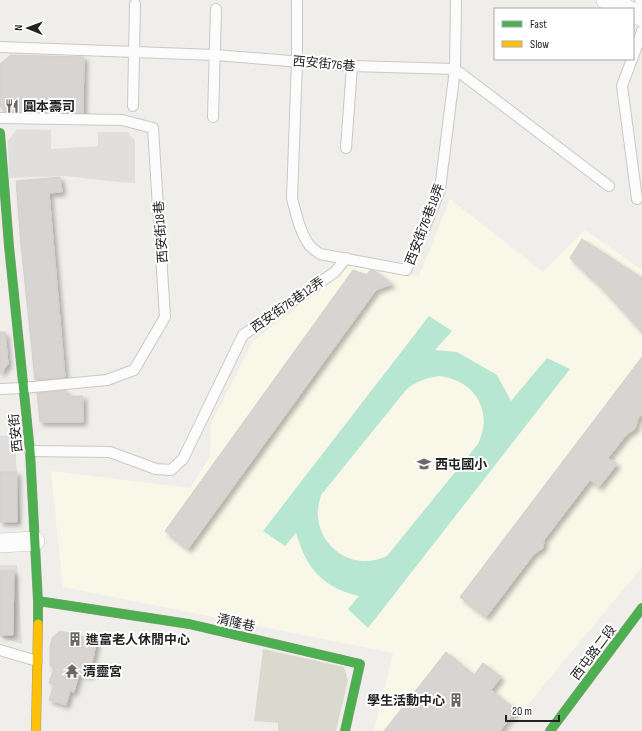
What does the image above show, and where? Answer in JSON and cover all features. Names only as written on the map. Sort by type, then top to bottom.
[{"type":"street","points":[[606,0],[624,8]]},
{"type":"street","name":"西安街","points":[[0,133],[4,246],[30,451],[38,601],[36,731]]},
{"type":"street","points":[[0,543],[35,541]]},
{"type":"street","name":"清隆巷","points":[[38,601],[189,624],[360,664],[345,731]]},
{"type":"street","name":"西屯路二段","points":[[550,731],[642,608]]},
{"type":"lane","points":[[456,0],[455,69],[609,186]]},
{"type":"lane","points":[[640,0],[642,5]]},
{"type":"lane","name":"西安街76巷12弄","points":[[30,451],[110,452],[156,469],[171,470],[183,459],[244,335],[335,272],[346,258],[320,254],[311,247],[303,236],[292,198],[297,61],[297,2]]},
{"type":"lane","points":[[133,106],[135,4]]},
{"type":"lane","points":[[213,117],[216,9]]},
{"type":"lane","points":[[634,55],[642,31]]},
{"type":"lane","name":"西安街76巷","points":[[0,47],[215,55],[352,66],[455,69]]},
{"type":"lane","points":[[632,60],[622,86],[637,200]]},
{"type":"lane","points":[[346,148],[352,66]]},
{"type":"lane","name":"西安街76巷18弄","points":[[346,258],[406,270],[440,189],[455,69]]},
{"type":"lane","name":"西安街18巷","points":[[0,118],[122,120],[153,128],[165,316],[134,370],[107,380],[23,388]]},
{"type":"lane","points":[[0,389],[23,388]]},
{"type":"lane","points":[[0,650],[37,661]]},
{"type":"shaded area","points":[[17,129],[51,130],[51,149],[98,146],[98,132],[127,132],[135,140],[135,183],[65,176],[9,178],[8,141]]},
{"type":"shaded area","name":"西屯國小","points":[[450,199],[543,272],[585,230],[642,270],[642,567],[506,731],[374,731],[393,653],[63,587],[51,471],[190,488],[210,457],[211,424],[253,341],[352,265],[419,276]]},
{"type":"shaded area","points":[[14,435],[21,524],[0,523],[0,436]]},
{"type":"shaded area","points":[[0,565],[17,565],[22,644],[0,637]]},
{"type":"shaded area","points":[[263,649],[344,667],[348,680],[336,731],[278,731],[278,723],[254,721]]},
{"type":"green space","points":[[429,316],[452,331],[435,350],[457,352],[497,375],[511,401],[547,358],[570,369],[368,628],[348,609],[359,596],[335,587],[318,575],[305,557],[296,533],[285,546],[263,531]],"holes":[[[439,376],[465,385],[477,397],[481,405],[484,423],[478,444],[387,556],[381,559],[359,561],[350,559],[334,550],[323,535],[320,526],[318,506],[321,495],[406,390],[417,382],[425,379]]]},
{"type":"building","points":[[11,55],[84,57],[83,113],[6,112],[0,106],[0,64]]},
{"type":"building","points":[[60,177],[62,192],[49,193],[65,377],[35,380],[16,181]]},
{"type":"building","points":[[582,239],[642,278],[642,332],[602,288],[570,258]]},
{"type":"building","points":[[353,270],[367,275],[370,270],[375,271],[392,284],[376,290],[188,549],[165,531]]},
{"type":"building","points":[[0,332],[5,332],[8,364],[0,374]]},
{"type":"building","points":[[642,357],[642,414],[638,419],[635,429],[627,434],[608,458],[617,464],[599,487],[590,480],[544,540],[543,548],[534,554],[486,617],[460,597]]},
{"type":"building","points":[[66,390],[66,396],[83,396],[83,422],[40,422],[37,393]]},
{"type":"building","points":[[0,472],[17,472],[17,522],[0,522]]},
{"type":"building","points":[[0,571],[14,571],[13,635],[0,635]]},
{"type":"building","name":"清靈宮","points":[[60,631],[97,640],[89,676],[79,674],[74,692],[70,691],[66,705],[49,700],[54,684],[49,683],[54,668],[50,666],[50,647],[52,638]]},
{"type":"building","name":"學生活動中心","points":[[446,652],[474,675],[483,663],[501,677],[491,690],[516,710],[500,731],[384,731]]},
{"type":"traffic: fast","points":[[0,133],[9,246],[30,451],[38,624]]},
{"type":"traffic: fast","points":[[38,601],[189,624],[360,664],[345,731]]},
{"type":"traffic: fast","points":[[550,731],[642,608]]},
{"type":"traffic: slow","points":[[36,731],[38,624]]},
{"type":"place","name":"圓本壽司","points":[[12,106]]},
{"type":"place","name":"西屯國小","points":[[424,464]]},
{"type":"place","name":"進富老人休閒中心","points":[[75,639]]},
{"type":"place","name":"清靈宮","points":[[72,671]]},
{"type":"place","name":"學生活動中心","points":[[456,700]]}]
